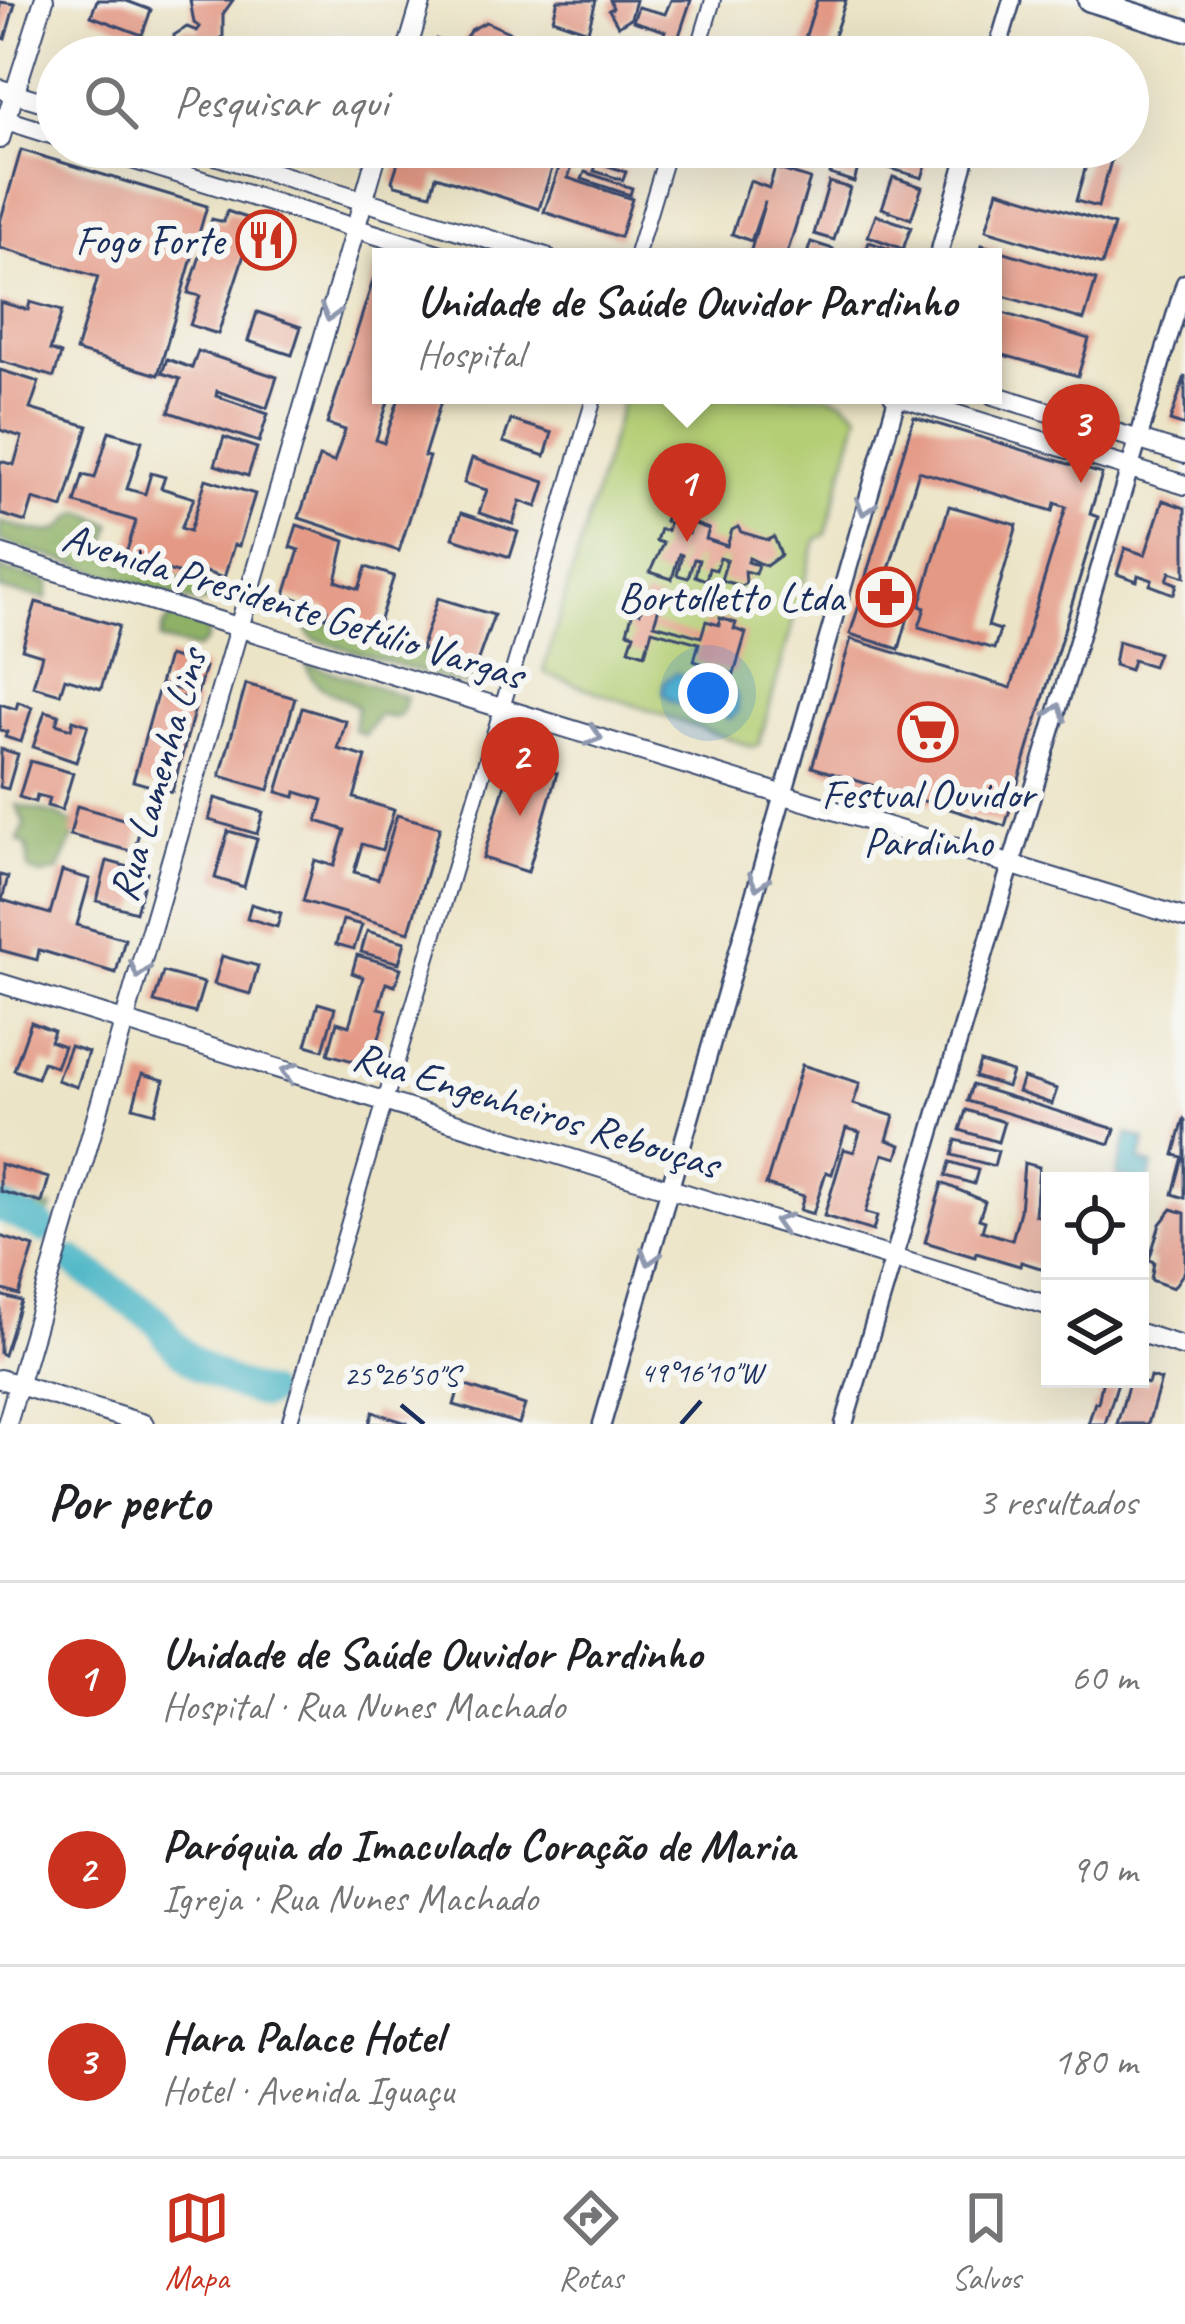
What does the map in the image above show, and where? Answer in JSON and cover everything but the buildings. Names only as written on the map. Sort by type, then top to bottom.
[{"type":"main road","points":[[36,132],[2,126],[7,91],[44,0]]},
{"type":"main road","points":[[411,36],[422,0]]},
{"type":"main road","points":[[1089,0],[1185,30]]},
{"type":"main road","points":[[7,91],[36,100]]},
{"type":"main road","points":[[161,168],[419,248]]},
{"type":"main road","points":[[227,168],[248,195]]},
{"type":"main road","points":[[256,168],[507,248]]},
{"type":"main road","name":"Rua Lamenha Lins","points":[[7,1424],[9,1382],[124,1021],[373,168]]},
{"type":"main road","points":[[1002,398],[1185,454]]},
{"type":"main road","points":[[924,404],[1185,485]]},
{"type":"main road","points":[[976,421],[1021,404]]},
{"type":"main road","name":"Avenida Presidente Getúlio Vargas","points":[[0,554],[1185,918]]},
{"type":"main road","name":"Rua Engenheiros Rebouças","points":[[0,983],[1041,1303]]},
{"type":"main road","points":[[1149,1337],[1185,1347]]},
{"type":"main road","points":[[9,1382],[144,1424]]},
{"type":"street","points":[[702,36],[713,0]]},
{"type":"street","points":[[1001,36],[1012,0]]},
{"type":"street","points":[[639,248],[663,168]]},
{"type":"street","points":[[941,248],[963,168]]},
{"type":"street","points":[[844,1424],[1185,283]]},
{"type":"street","points":[[290,1424],[592,404]]},
{"type":"street","points":[[602,1424],[893,404]]},
{"type":"green space","points":[[621,404],[848,404],[859,414],[826,534],[816,540],[759,744],[753,747],[546,674]]},
{"type":"green space","points":[[82,512],[112,524],[104,552],[199,586],[211,594],[209,601],[198,603],[0,541],[0,522],[53,531]]},
{"type":"green space","points":[[0,569],[49,582],[47,599],[0,590]]},
{"type":"green space","points":[[171,617],[205,626],[209,629],[206,641],[197,649],[160,640]]},
{"type":"green space","points":[[313,623],[426,651],[468,671],[477,681],[471,687],[313,639],[307,630]]},
{"type":"green space","points":[[306,663],[406,697],[401,714],[395,718],[379,715],[364,735],[354,730],[357,707],[314,681]]},
{"type":"green space","points":[[16,805],[58,815],[73,824],[73,838],[58,871],[41,875],[29,870],[27,846],[18,841],[25,824]]},
{"type":"green space","points":[[0,1198],[24,1211],[34,1206],[52,1208],[38,1234],[0,1220]]},
{"type":"water","points":[[676,673],[696,683],[719,681],[736,693],[738,711],[730,719],[699,703],[671,701],[663,693],[664,682]]},
{"type":"water","points":[[1128,1134],[1146,1140],[1140,1161],[1153,1166],[1149,1181],[1149,1172],[1117,1172]]},
{"type":"waterway","points":[[0,1207],[43,1228]]},
{"type":"waterway","points":[[73,1261],[154,1319],[190,1359],[265,1394]]},
{"type":"place","name":"Fogo Forte","points":[[266,240]]},
{"type":"place","name":"Hara Palace Hotel","points":[[1081,483]]},
{"type":"place","name":"Unidade de Saúde Ouvidor Pardinho","points":[[687,542]]},
{"type":"place","name":"Bortolletto Ltda","points":[[886,597]]},
{"type":"place","name":"Festval Ouvidor Pardinho","points":[[928,732]]},
{"type":"place","name":"Paróquia do Imaculado Coração de Maria","points":[[520,816]]}]
